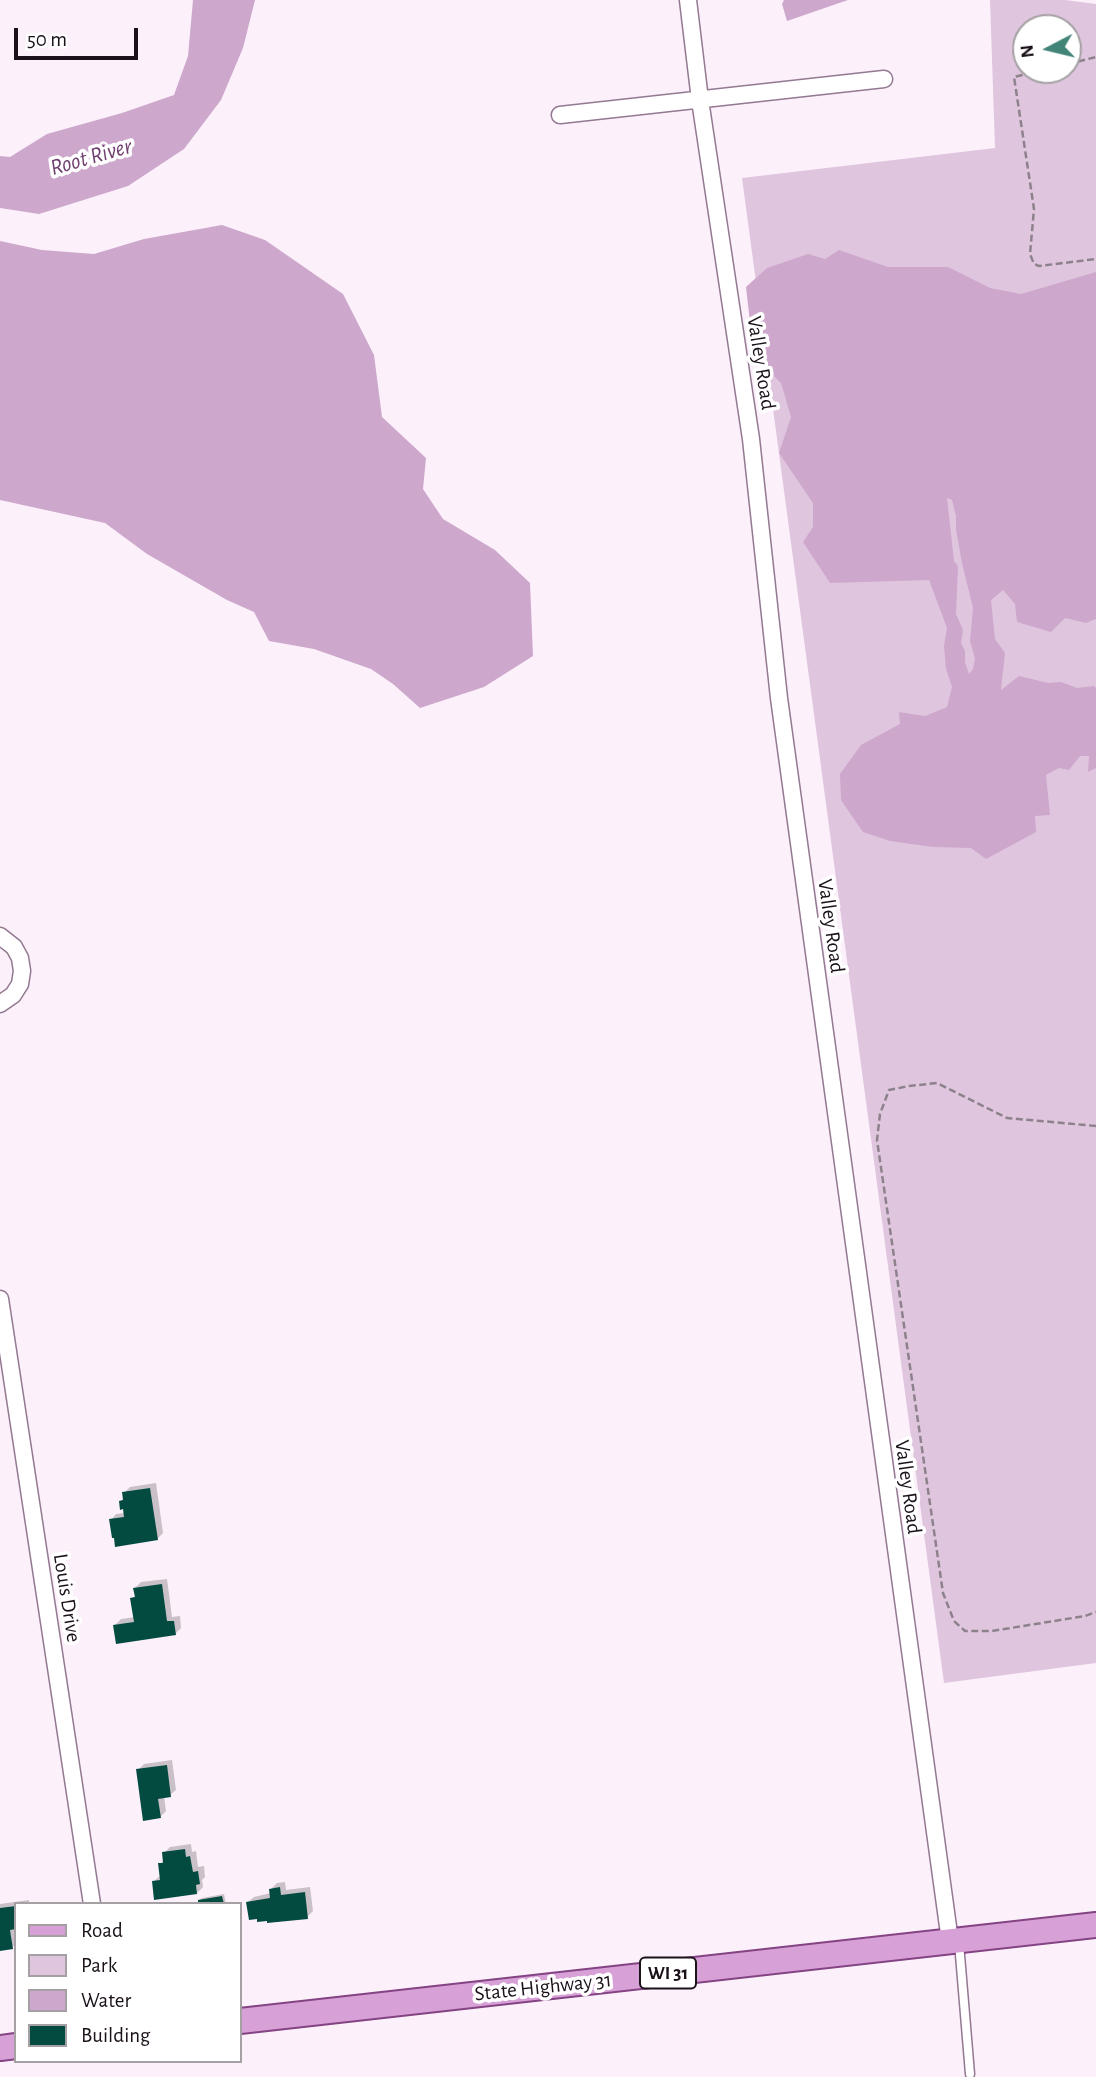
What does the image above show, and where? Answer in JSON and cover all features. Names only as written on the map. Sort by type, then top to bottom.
[{"type":"main road","name":"State Highway 31","points":[[242,2021],[1096,1925]]},
{"type":"street","name":"Valley Road","points":[[688,0],[699,100],[751,439],[779,698],[954,1941]]},
{"type":"street","points":[[560,115],[884,79]]},
{"type":"street","points":[[0,936],[14,947],[20,958],[22,971],[20,984],[13,995],[0,1004]]},
{"type":"street","name":"Louis Drive","points":[[0,1299],[92,1902]]},
{"type":"lane","points":[[954,1941],[970,2074]]},
{"type":"path","points":[[1015,84],[1034,209],[1030,254],[1034,264],[1039,266],[1096,259]]},
{"type":"path","points":[[1096,1126],[1007,1118],[937,1083],[889,1090],[880,1114],[877,1140],[943,1593],[954,1621],[965,1631],[992,1631],[1096,1612]]},
{"type":"green space","points":[[990,0],[1065,0],[1096,4],[1096,1663],[944,1683],[742,178],[995,148]]},
{"type":"water","name":"Root River","points":[[193,0],[255,0],[243,48],[221,100],[184,149],[128,186],[39,214],[0,208],[0,156],[10,157],[47,134],[174,95],[188,56]]},
{"type":"water","points":[[784,0],[848,0],[787,21],[782,4]]},
{"type":"water","points":[[222,225],[265,240],[343,294],[374,355],[382,417],[426,458],[423,489],[443,519],[495,550],[530,583],[533,656],[484,687],[420,708],[371,669],[314,649],[269,641],[254,612],[227,600],[147,554],[105,523],[0,500],[0,241],[42,250],[94,254],[144,239]]},
{"type":"water","points":[[839,250],[888,267],[948,267],[990,288],[1021,294],[1096,272],[1096,619],[1086,623],[1065,618],[1051,632],[1017,622],[1015,604],[1003,590],[991,600],[995,639],[1005,653],[1001,690],[1019,676],[1048,683],[1061,682],[1077,688],[1096,688],[1096,768],[1088,772],[1089,756],[1080,756],[1069,770],[1059,768],[1046,775],[1050,815],[1035,816],[1036,832],[986,859],[971,848],[933,847],[890,841],[863,832],[841,800],[840,774],[861,745],[900,724],[899,712],[925,716],[947,707],[952,687],[946,669],[944,646],[947,628],[929,580],[830,583],[803,542],[813,527],[813,503],[779,453],[791,417],[781,383],[754,357],[746,287],[767,268],[808,254],[825,259]],"holes":[[[947,498],[952,500],[962,563],[973,608],[970,641],[975,659],[969,674],[961,643],[963,630],[956,614],[958,566],[954,561]]]},
{"type":"building","points":[[150,1488],[158,1540],[115,1547],[109,1519],[124,1517],[119,1501],[123,1500],[122,1492]]},
{"type":"building","points":[[162,1584],[167,1621],[174,1621],[176,1635],[116,1644],[113,1625],[134,1622],[130,1598],[135,1597],[133,1588]]},
{"type":"building","points":[[167,1765],[171,1797],[158,1799],[161,1818],[143,1821],[136,1769]]},
{"type":"building","points":[[185,1849],[186,1857],[190,1856],[193,1872],[198,1871],[200,1884],[196,1885],[197,1894],[154,1900],[152,1881],[160,1880],[158,1863],[163,1863],[162,1852]]},
{"type":"building","points":[[280,1887],[281,1895],[305,1892],[308,1919],[267,1923],[257,1922],[257,1919],[249,1920],[246,1902],[270,1898],[269,1889]]},
{"type":"building","points":[[222,1896],[224,1902],[198,1902]]},
{"type":"building","points":[[14,1906],[14,1929],[10,1930],[13,1949],[0,1951],[0,1908]]}]
